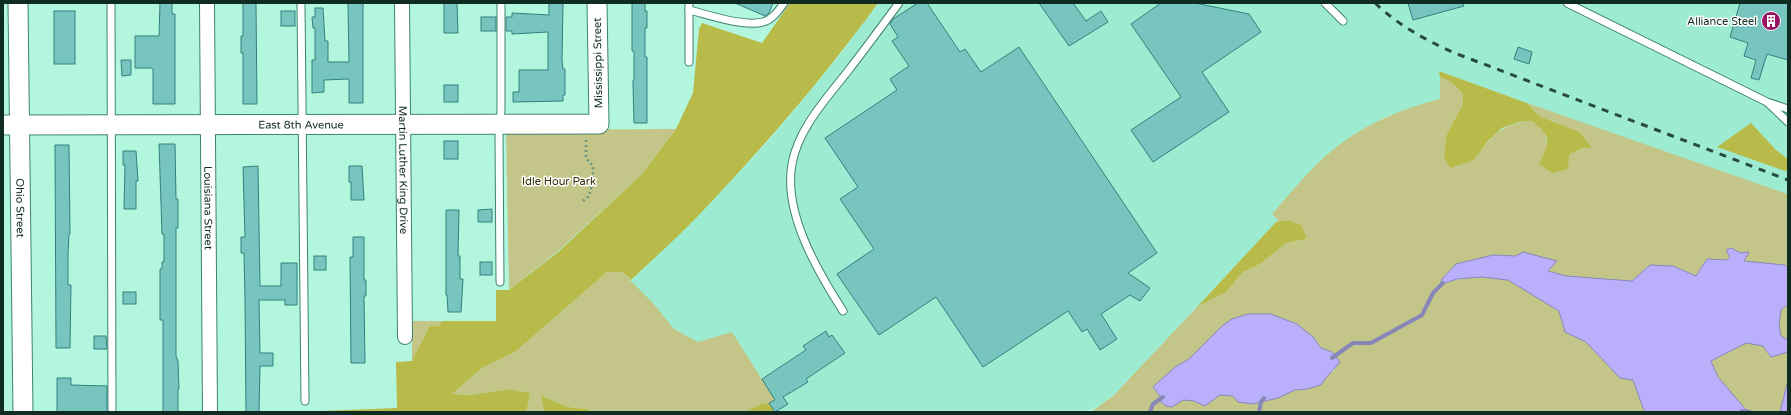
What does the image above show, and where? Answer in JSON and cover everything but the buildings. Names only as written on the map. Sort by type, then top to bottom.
[{"type":"street","name":"Ohio Street","points":[[18,3],[11,124],[23,412]]},
{"type":"street","name":"Louisiana Street","points":[[207,3],[210,412]]},
{"type":"street","name":"Martin Luther King Drive","points":[[402,3],[405,337]]},
{"type":"street","name":"Mississippi Street","points":[[597,3],[599,124]]},
{"type":"street","name":"East 8th Avenue","points":[[11,124],[599,124]]},
{"type":"lane","points":[[111,3],[110,124],[112,412]]},
{"type":"lane","points":[[301,3],[305,401]]},
{"type":"lane","points":[[500,282],[498,135],[502,110],[501,3]]},
{"type":"lane","points":[[689,62],[689,7],[747,23],[764,21],[776,14],[784,3]]},
{"type":"lane","points":[[843,312],[814,260],[796,214],[791,178],[792,165],[796,150],[812,118],[899,3]]},
{"type":"lane","points":[[1325,3],[1343,21]]},
{"type":"lane","points":[[1567,3],[1767,102],[1788,109]]},
{"type":"lane","points":[[1767,102],[1788,122]]},
{"type":"path","points":[[581,139],[586,139],[586,158],[593,166],[593,181],[590,192],[583,201]]},
{"type":"shaded area","points":[[790,3],[878,3],[836,59],[768,139],[689,225],[631,280],[622,272],[607,272],[515,352],[482,368],[452,394],[471,395],[509,389],[530,393],[527,410],[523,412],[296,412],[397,408],[396,362],[412,361],[430,326],[439,326],[442,321],[496,321],[496,290],[509,290],[557,253],[641,175],[676,129],[693,93],[699,29],[702,23],[762,43]]},
{"type":"shaded area","points":[[878,3],[1788,3],[1788,197],[1568,119],[1440,71],[1440,99],[1387,116],[1360,131],[1330,152],[1312,169],[1272,214],[1278,220],[1119,390],[1100,405],[1086,411],[775,412],[769,403],[775,399],[629,395],[592,318],[696,218],[770,139],[837,59]]},
{"type":"shaded area","points":[[1439,71],[1527,103],[1539,116],[1579,132],[1592,148],[1582,148],[1569,155],[1568,169],[1552,173],[1539,164],[1547,145],[1546,136],[1543,131],[1532,121],[1519,122],[1502,128],[1488,141],[1474,160],[1450,168],[1444,156],[1447,134],[1463,104],[1463,94],[1451,82],[1440,77]]},
{"type":"shaded area","points":[[1751,123],[1776,150],[1788,159],[1788,172],[1717,147]]},
{"type":"shaded area","points":[[1288,220],[1301,225],[1307,239],[1286,243],[1260,264],[1243,272],[1226,292],[1197,307],[1276,222]]},
{"type":"shaded area","points":[[1731,248],[1741,253],[1749,252],[1744,261],[1785,265],[1788,268],[1788,304],[1781,310],[1779,325],[1781,336],[1788,340],[1788,352],[1771,357],[1763,346],[1746,343],[1711,361],[1718,377],[1747,411],[1744,412],[1646,412],[1643,408],[1633,380],[1620,378],[1586,342],[1565,332],[1559,311],[1508,280],[1481,277],[1457,279],[1440,285],[1442,279],[1456,264],[1493,255],[1516,256],[1523,252],[1557,261],[1548,271],[1566,276],[1632,281],[1650,265],[1673,266],[1696,276],[1707,259],[1727,260],[1730,257],[1726,250]]},
{"type":"shaded area","points":[[1248,314],[1271,314],[1297,324],[1313,337],[1321,348],[1332,352],[1340,362],[1321,385],[1307,389],[1295,390],[1278,398],[1253,404],[1238,402],[1233,396],[1220,395],[1205,406],[1194,401],[1183,400],[1172,407],[1166,406],[1159,400],[1160,396],[1153,387],[1175,367],[1189,359],[1222,326],[1232,319]]},
{"type":"shaded area","points":[[1788,383],[1788,412],[1780,412],[1787,384]]},
{"type":"shaded area","points":[[541,395],[568,407],[589,409],[587,412],[544,412]]},
{"type":"shaded area","points":[[769,403],[776,412],[746,412],[760,404]]},
{"type":"green space","points":[[1440,77],[1451,82],[1463,94],[1463,104],[1447,134],[1474,160],[1486,144],[1498,133],[1505,128],[1521,122],[1532,121],[1544,131],[1548,147],[1569,155],[1582,148],[1559,124],[1539,116],[1527,103],[1787,194],[1788,188],[1788,268],[1785,265],[1744,261],[1748,252],[1741,253],[1731,248],[1730,257],[1727,260],[1707,259],[1696,276],[1673,266],[1650,265],[1632,281],[1566,276],[1548,271],[1556,261],[1493,255],[1440,285],[1465,278],[1499,277],[1512,281],[1525,289],[1559,311],[1565,332],[1586,342],[1620,378],[1633,380],[1643,408],[1646,412],[1091,412],[1114,395],[1197,307],[1226,292],[1243,272],[1260,264],[1286,243],[1307,239],[1288,220],[1276,222],[1278,220],[1272,214],[1323,158],[1354,134],[1365,128],[1389,116],[1440,99]],"holes":[[[1232,319],[1313,337],[1321,348],[1332,352],[1335,370],[1325,377],[1321,385],[1307,389],[1295,390],[1278,398],[1220,395],[1205,406],[1194,401],[1183,400],[1172,407],[1166,406],[1159,400],[1160,396],[1153,387],[1175,367],[1189,359],[1222,326]]]},
{"type":"green space","name":"Idle Hour Park","points":[[676,129],[641,175],[557,252],[509,290],[506,130]]},
{"type":"green space","points":[[607,272],[622,272],[653,303],[674,329],[698,342],[732,332],[775,400],[769,403],[760,404],[746,412],[587,412],[589,409],[568,407],[542,395],[544,412],[523,412],[527,410],[530,393],[509,389],[471,395],[452,394],[482,368],[515,352]]},
{"type":"green space","points":[[1788,304],[1788,340],[1781,336],[1779,325],[1781,310]]},
{"type":"green space","points":[[412,321],[442,321],[439,326],[424,337],[420,348],[412,361]]},
{"type":"green space","points":[[1746,343],[1763,346],[1771,357],[1788,352],[1788,383],[1780,412],[1744,412],[1746,411],[1718,377],[1711,361]]},
{"type":"waterway","points":[[1332,358],[1353,343],[1371,343],[1422,315],[1433,293],[1443,283]]},
{"type":"waterway","points":[[1150,412],[1153,404],[1163,397]]},
{"type":"waterway","points":[[1259,412],[1261,402],[1264,398]]},
{"type":"waterway","points":[[1742,411],[1750,412]]},
{"type":"railway","points":[[1375,3],[1412,31],[1452,52],[1788,180]]},
{"type":"place","name":"Alliance Steel","points":[[1771,21]]}]
